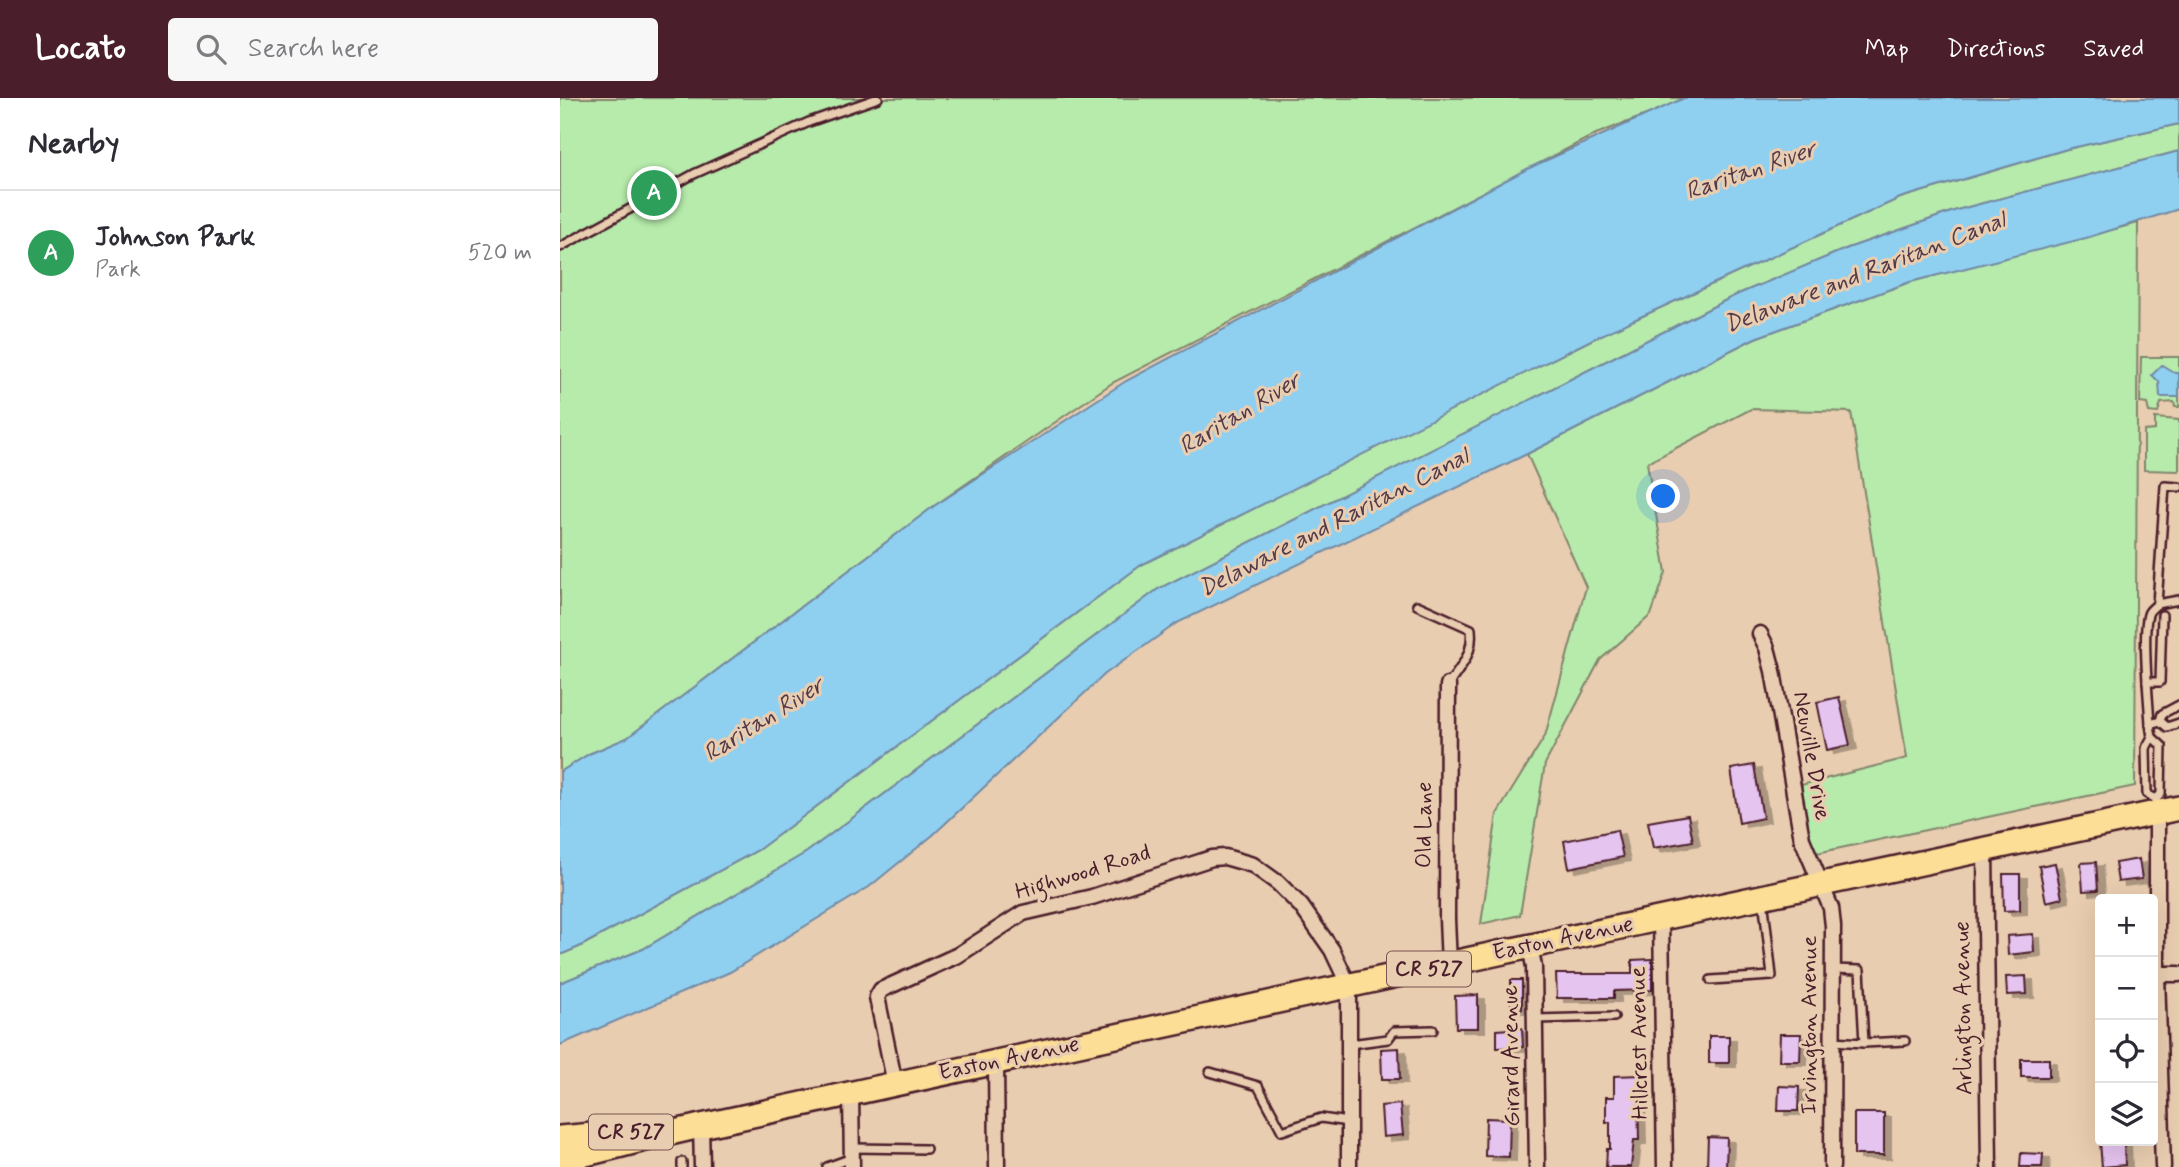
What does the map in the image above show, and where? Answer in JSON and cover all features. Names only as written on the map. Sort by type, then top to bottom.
[{"type":"main road","name":"Easton Avenue","points":[[563,1156],[1449,965],[1530,945],[1763,898],[2164,806]]},
{"type":"street","name":"Neuville Drive","points":[[1760,634],[1773,671],[1802,839],[1821,885]]},
{"type":"street","name":"Old Lane","points":[[1448,685],[1449,965]]},
{"type":"street","points":[[2158,957],[2164,806]]},
{"type":"street","name":"Arlington Avenue","points":[[1984,849],[1989,1167]]},
{"type":"street","name":"Highwood Road","points":[[895,1084],[877,997],[881,990],[958,955],[1023,913],[1092,897],[1212,858],[1224,857],[1253,865],[1278,883],[1301,906],[1332,950],[1349,986]]},
{"type":"street","name":"Irvington Avenue","points":[[1821,885],[1831,908],[1832,1167]]},
{"type":"street","name":"Hillcrest Avenue","points":[[1661,919],[1665,1167]]},
{"type":"street","name":"Girard Avenue","points":[[1530,945],[1534,967],[1537,1167]]},
{"type":"street","points":[[2158,974],[2179,974]]},
{"type":"street","points":[[1349,986],[1349,1167]]},
{"type":"street","points":[[2158,1000],[2163,1167]]},
{"type":"street","points":[[996,1062],[997,1167]]},
{"type":"street","points":[[851,1093],[852,1158]]},
{"type":"street","points":[[701,1126],[702,1167]]},
{"type":"street","points":[[2163,1130],[2179,1130]]},
{"type":"lane","points":[[560,247],[694,174],[809,122],[878,98]]},
{"type":"lane","points":[[2157,604],[2165,486],[2179,487]]},
{"type":"lane","points":[[2164,806],[2147,794],[2146,748],[2152,737],[2147,682],[2147,623],[2149,612],[2157,604],[2179,600]]},
{"type":"lane","points":[[1417,605],[1471,629],[1472,643],[1467,658],[1448,685]]},
{"type":"lane","points":[[2147,682],[2160,682],[2162,615]]},
{"type":"lane","points":[[2160,721],[2162,714],[2179,705]]},
{"type":"lane","points":[[2150,724],[2160,721]]},
{"type":"lane","points":[[2160,721],[2167,727],[2179,723]]},
{"type":"lane","points":[[2152,737],[2162,746],[2161,794],[2164,806]]},
{"type":"lane","points":[[1711,980],[1772,976],[1763,898]]},
{"type":"lane","points":[[1833,969],[1860,970],[1864,1043]]},
{"type":"lane","points":[[1534,1019],[1614,1017]]},
{"type":"lane","points":[[1349,1044],[1388,1039],[1394,1031],[1433,1030]]},
{"type":"lane","points":[[1833,1041],[1905,1041]]},
{"type":"lane","points":[[1210,1072],[1258,1086],[1282,1131],[1321,1118],[1349,1122]]},
{"type":"lane","points":[[827,1167],[852,1158],[926,1149]]},
{"type":"green space","points":[[560,98],[1691,98],[1596,134],[1112,383],[934,506],[627,738],[589,754],[560,772]]},
{"type":"green space","points":[[2179,124],[2179,151],[1957,210],[1848,248],[1736,295],[1158,589],[807,852],[643,949],[560,983],[560,955],[758,850],[1141,565],[1601,335],[1900,198],[2067,149]]},
{"type":"green space","points":[[2138,223],[2135,786],[1812,854],[1801,785],[1907,758],[1851,412],[1751,409],[1647,463],[1666,572],[1651,615],[1600,660],[1545,764],[1520,915],[1481,924],[1497,814],[1545,736],[1586,587],[1527,454],[1755,338],[1910,282]]},
{"type":"green space","points":[[2141,357],[2179,357],[2179,407],[2175,407],[2174,402],[2161,403],[2158,413],[2149,412],[2147,404],[2140,403]]},
{"type":"green space","points":[[2155,418],[2179,420],[2179,471],[2144,470],[2144,431],[2155,430]]},
{"type":"water","name":"Raritan River","points":[[1684,98],[2179,98],[2179,124],[2067,149],[1900,198],[1601,335],[1141,565],[758,850],[560,955],[560,772],[589,754],[627,738],[934,506],[1126,381],[1527,169]]},
{"type":"water","name":"Delaware and Raritan Canal","points":[[2179,151],[2179,209],[2086,238],[1910,282],[1755,338],[1527,454],[1177,623],[1105,674],[933,835],[869,887],[730,972],[560,1045],[560,983],[643,949],[807,852],[1158,589],[1736,295],[1848,248],[1957,210]]},
{"type":"water","points":[[2162,365],[2179,373],[2179,397],[2160,397],[2159,382],[2152,375]]},
{"type":"building","points":[[1839,697],[1850,745],[1827,750],[1817,702]]},
{"type":"building","points":[[1754,765],[1763,818],[1739,823],[1731,769]]},
{"type":"building","points":[[1688,815],[1693,841],[1653,848],[1648,822]]},
{"type":"building","points":[[1617,830],[1623,857],[1569,868],[1564,841]]},
{"type":"building","points":[[2139,859],[2142,879],[2118,882],[2115,863]]},
{"type":"building","points":[[2096,862],[2098,890],[2083,891],[2081,863]]},
{"type":"building","points":[[2055,863],[2062,898],[2046,902],[2039,866]]},
{"type":"building","points":[[2003,874],[2020,874],[2020,910],[2004,911]]},
{"type":"building","points":[[2033,934],[2034,952],[2008,955],[2007,936]]},
{"type":"building","points":[[1652,959],[1652,990],[1614,991],[1614,998],[1557,998],[1556,974],[1632,974],[1632,960]]},
{"type":"building","points":[[2026,976],[2027,994],[2007,995],[2006,977]]},
{"type":"building","points":[[1511,980],[1522,980],[1522,1009],[1511,1009]]},
{"type":"building","points":[[1478,995],[1478,1028],[1456,1028],[1455,996]]},
{"type":"building","points":[[1522,1028],[1523,1047],[1497,1048],[1497,1030]]},
{"type":"building","points":[[1780,1034],[1801,1034],[1800,1061],[1779,1061]]},
{"type":"building","points":[[1709,1036],[1729,1036],[1729,1063],[1709,1063]]},
{"type":"building","points":[[1399,1048],[1400,1079],[1382,1079],[1381,1049]]},
{"type":"building","points":[[2021,1059],[2049,1059],[2049,1077],[2021,1077]]},
{"type":"building","points":[[1641,1075],[1641,1093],[1638,1094],[1639,1140],[1634,1140],[1631,1167],[1606,1167],[1607,1149],[1610,1149],[1610,1122],[1606,1122],[1606,1097],[1614,1097],[1614,1076]]},
{"type":"building","points":[[1779,1086],[1799,1087],[1798,1111],[1778,1111]]},
{"type":"building","points":[[1400,1104],[1403,1135],[1383,1137],[1381,1106]]},
{"type":"building","points":[[1854,1113],[1884,1113],[1884,1155],[1854,1155]]},
{"type":"building","points":[[1486,1118],[1510,1119],[1509,1157],[1485,1156]]},
{"type":"building","points":[[1708,1137],[1727,1138],[1726,1167],[1707,1167]]},
{"type":"building","points":[[2100,1146],[2124,1146],[2125,1165],[2102,1167]]},
{"type":"building","points":[[2021,1153],[2043,1154],[2042,1167],[2020,1167]]},
{"type":"place","name":"Johnson Park","points":[[654,193]]}]
